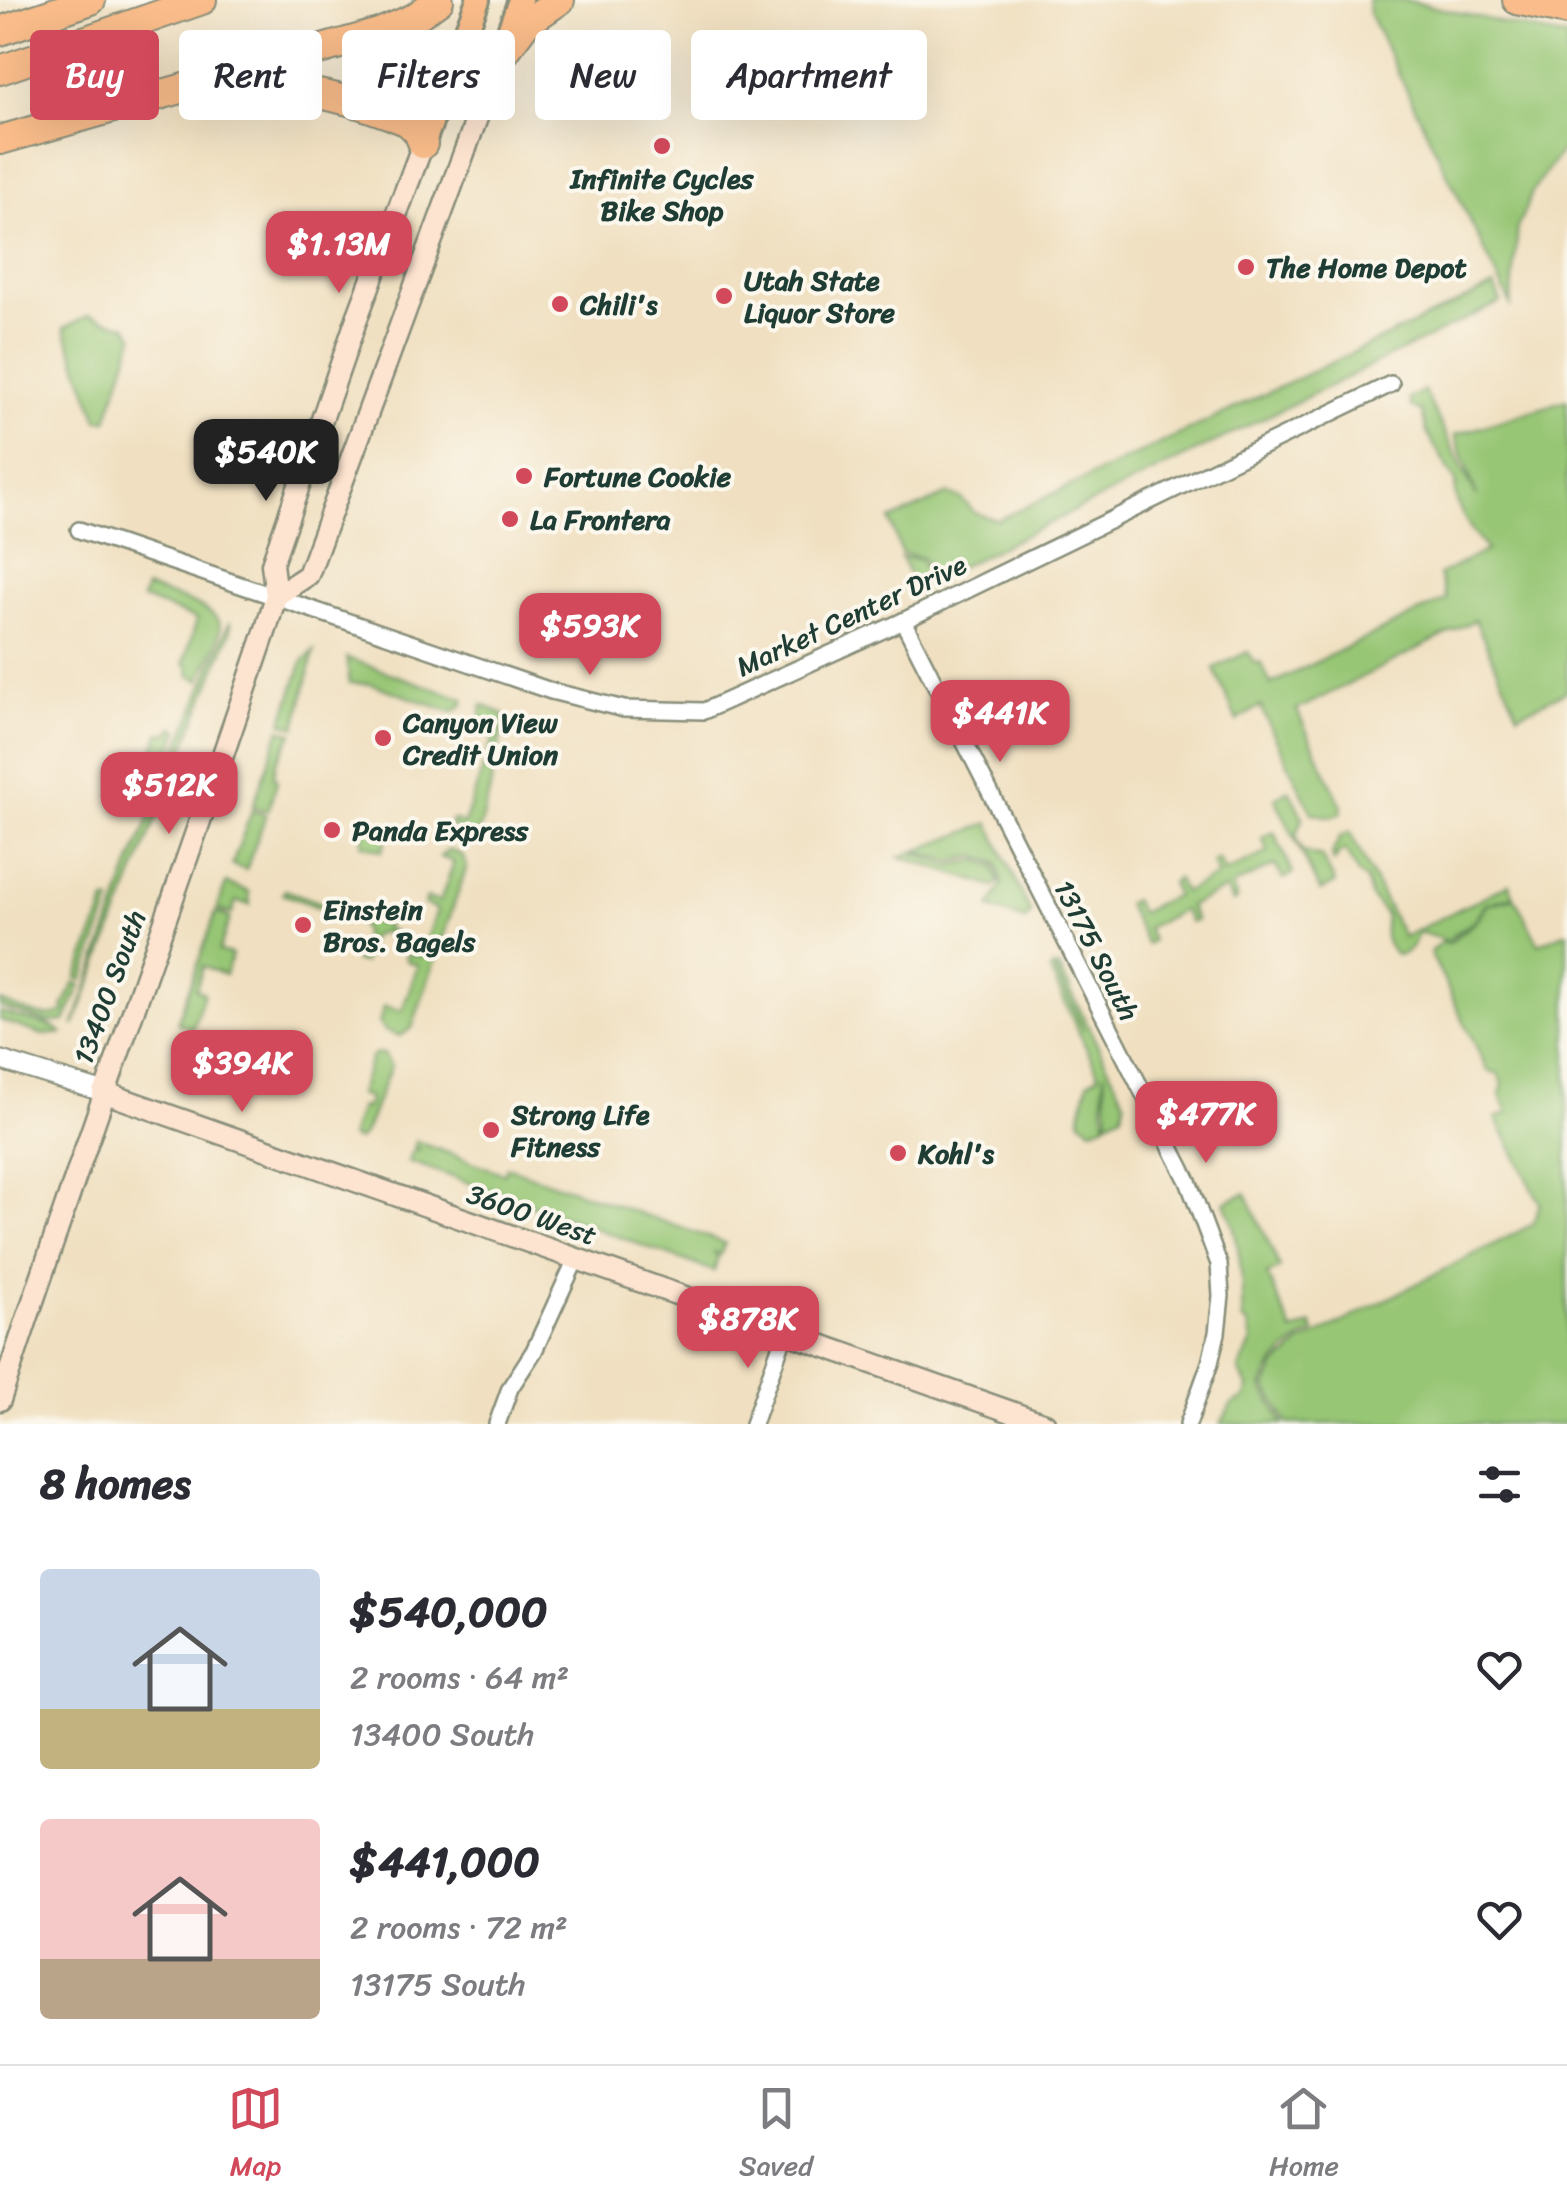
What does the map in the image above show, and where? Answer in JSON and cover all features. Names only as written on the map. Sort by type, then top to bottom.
[{"type":"highway","points":[[0,31],[91,0]]},
{"type":"highway","points":[[0,70],[202,0]]},
{"type":"highway","points":[[0,140],[379,33],[414,18],[438,0]]},
{"type":"highway","points":[[515,39],[526,24],[560,0]]},
{"type":"highway","points":[[1517,0],[1567,11]]},
{"type":"highway","points":[[160,95],[254,86],[314,91],[408,122],[423,144]]},
{"type":"main road","name":"13400 South","points":[[0,1400],[276,596],[272,564],[352,331],[478,0]]},
{"type":"main road","name":"13400 South","points":[[509,30],[520,0]]},
{"type":"main road","name":"13400 South","points":[[276,596],[308,575],[477,120]]},
{"type":"main road","name":"3600 West","points":[[103,1092],[1045,1424]]},
{"type":"street","name":"Market Center Drive","points":[[79,530],[551,691],[624,709],[704,710],[903,621],[1392,384]]},
{"type":"street","name":"13175 South","points":[[903,621],[1188,1181],[1220,1264],[1217,1333],[1188,1424]]},
{"type":"street","name":"3600 West","points":[[0,1060],[103,1092]]},
{"type":"street","points":[[497,1424],[510,1388],[534,1350],[576,1259]]},
{"type":"street","points":[[753,1424],[785,1333]]},
{"type":"green space","points":[[1368,0],[1405,0],[1567,38],[1567,143],[1533,190],[1518,226],[1511,305],[1369,13]]},
{"type":"green space","points":[[1494,286],[1501,302],[935,579],[923,558],[901,553],[890,520],[948,494],[961,498],[975,513],[998,520]]},
{"type":"green space","points":[[89,315],[127,326],[134,336],[107,420],[98,420],[64,328]]},
{"type":"green space","points":[[1424,391],[1477,497],[1455,435],[1567,400],[1567,691],[1518,714],[1475,620],[1297,710],[1342,807],[1341,813],[1330,817],[1312,813],[1260,706],[1237,721],[1214,668],[1248,652],[1254,663],[1260,662],[1271,684],[1447,599],[1439,575],[1487,550],[1460,509],[1456,482],[1427,433],[1422,412],[1411,407],[1409,398]]},
{"type":"green space","points":[[901,557],[920,559],[931,582],[923,586],[913,583]]},
{"type":"green space","points":[[146,588],[201,607],[218,620],[218,640],[200,680],[190,676],[184,663],[197,619],[142,599]]},
{"type":"green space","points":[[230,621],[230,633],[74,1026],[131,863]]},
{"type":"green space","points":[[314,651],[296,727],[282,723],[303,661]]},
{"type":"green space","points":[[347,658],[464,699],[462,706],[452,712],[371,684],[349,683]]},
{"type":"green space","points":[[482,705],[504,714],[481,824],[472,834],[450,826],[452,820],[464,824],[496,730],[480,722]]},
{"type":"green space","points":[[173,727],[179,730],[150,804],[139,800],[159,734],[169,733]]},
{"type":"green space","points":[[280,729],[293,733],[276,763],[277,781],[268,811],[253,806]]},
{"type":"green space","points":[[1289,790],[1303,818],[1296,837],[1303,852],[1322,857],[1335,883],[1320,891],[1275,798]]},
{"type":"green space","points":[[252,810],[266,815],[246,870],[232,865]]},
{"type":"green space","points":[[989,823],[1031,913],[1025,920],[990,908],[1002,884],[997,863],[976,856],[951,861],[916,851]]},
{"type":"green space","points":[[365,826],[383,834],[386,842],[382,851],[362,844]]},
{"type":"green space","points":[[1274,832],[1293,873],[1283,879],[1275,865],[1232,886],[1237,900],[1233,902],[1225,889],[1189,906],[1196,920],[1190,923],[1183,910],[1147,928],[1152,941],[1147,944],[1126,904],[1133,900],[1140,913],[1176,895],[1171,882],[1177,879],[1184,892],[1218,875],[1212,862],[1218,859],[1225,872],[1268,852],[1262,838]]},
{"type":"green space","points":[[1350,832],[1403,937],[1509,884],[1514,896],[1485,904],[1473,922],[1448,941],[1419,932],[1409,950],[1396,955],[1386,942],[1386,915],[1371,897],[1366,880],[1358,874],[1346,851],[1340,852],[1334,861],[1332,854],[1340,837]]},
{"type":"green space","points":[[448,850],[462,855],[467,866],[412,1028],[400,1036],[385,1031],[379,1023],[384,1006],[402,1011],[418,965],[405,956],[421,957],[437,910],[424,904],[427,898],[440,902],[454,862],[440,857]]},
{"type":"green space","points":[[913,852],[950,865],[978,860],[994,866],[999,882],[994,887],[900,857]]},
{"type":"green space","points":[[226,883],[249,892],[250,905],[236,901],[232,914],[217,909]]},
{"type":"green space","points":[[285,890],[387,926],[394,932],[389,940],[384,931],[370,937],[363,963],[355,961],[364,933],[359,922],[283,894]]},
{"type":"green space","points":[[1515,898],[1539,944],[1567,932],[1567,1424],[1288,1424],[1266,1387],[1275,1367],[1300,1344],[1533,1224],[1540,1203],[1496,1118],[1508,1113],[1500,1094],[1503,1084],[1499,1074],[1488,1071],[1430,952],[1441,942],[1450,943],[1474,923],[1487,905]]},
{"type":"green space","points":[[106,901],[111,902],[83,980],[77,978]]},
{"type":"green space","points":[[216,912],[230,918],[219,951],[232,955],[225,975],[203,966],[196,989],[204,993],[193,1028],[177,1023]]},
{"type":"green space","points":[[1053,967],[1084,1030],[1055,968],[1059,967],[1125,1101],[1122,1114],[1108,1121],[1104,1072],[1106,1123],[1091,1129],[1080,1119],[1088,1082],[1099,1075],[1050,971]]},
{"type":"green space","points":[[75,982],[81,985],[65,1021],[47,1022],[0,1007],[0,1001],[32,1013],[57,1014],[65,1011],[63,1007]]},
{"type":"green space","points":[[0,1012],[54,1027],[62,1033],[43,1035],[0,1020]]},
{"type":"green space","points":[[384,1054],[391,1066],[365,1132],[358,1140],[350,1137],[360,1107],[366,1108],[370,1098],[359,1094],[371,1058]]},
{"type":"green space","points":[[416,1141],[504,1174],[507,1167],[725,1243],[720,1255],[713,1251],[718,1257],[714,1271],[408,1161],[414,1149],[420,1151],[414,1146]]},
{"type":"green space","points":[[1246,1193],[1280,1268],[1267,1275],[1293,1332],[1311,1324],[1314,1332],[1282,1355],[1262,1387],[1284,1424],[1221,1424],[1231,1405],[1246,1397],[1248,1388],[1239,1370],[1252,1341],[1248,1324],[1242,1320],[1240,1260],[1225,1202]]},
{"type":"place","name":"Infinite Cycles Bike Shop","points":[[662,146]]},
{"type":"place","name":"The Home Depot","points":[[1246,267]]},
{"type":"place","name":"Utah State Liquor Store","points":[[724,296]]},
{"type":"place","name":"Chili's","points":[[560,304]]},
{"type":"place","name":"Fortune Cookie","points":[[524,476]]},
{"type":"place","name":"La Frontera","points":[[510,519]]},
{"type":"place","name":"Canyon View Credit Union","points":[[383,738]]},
{"type":"place","name":"Panda Express","points":[[332,830]]},
{"type":"place","name":"Einstein Bros. Bagels","points":[[303,925]]},
{"type":"place","name":"Strong Life Fitness","points":[[491,1130]]},
{"type":"place","name":"Kohl's","points":[[898,1153]]}]
